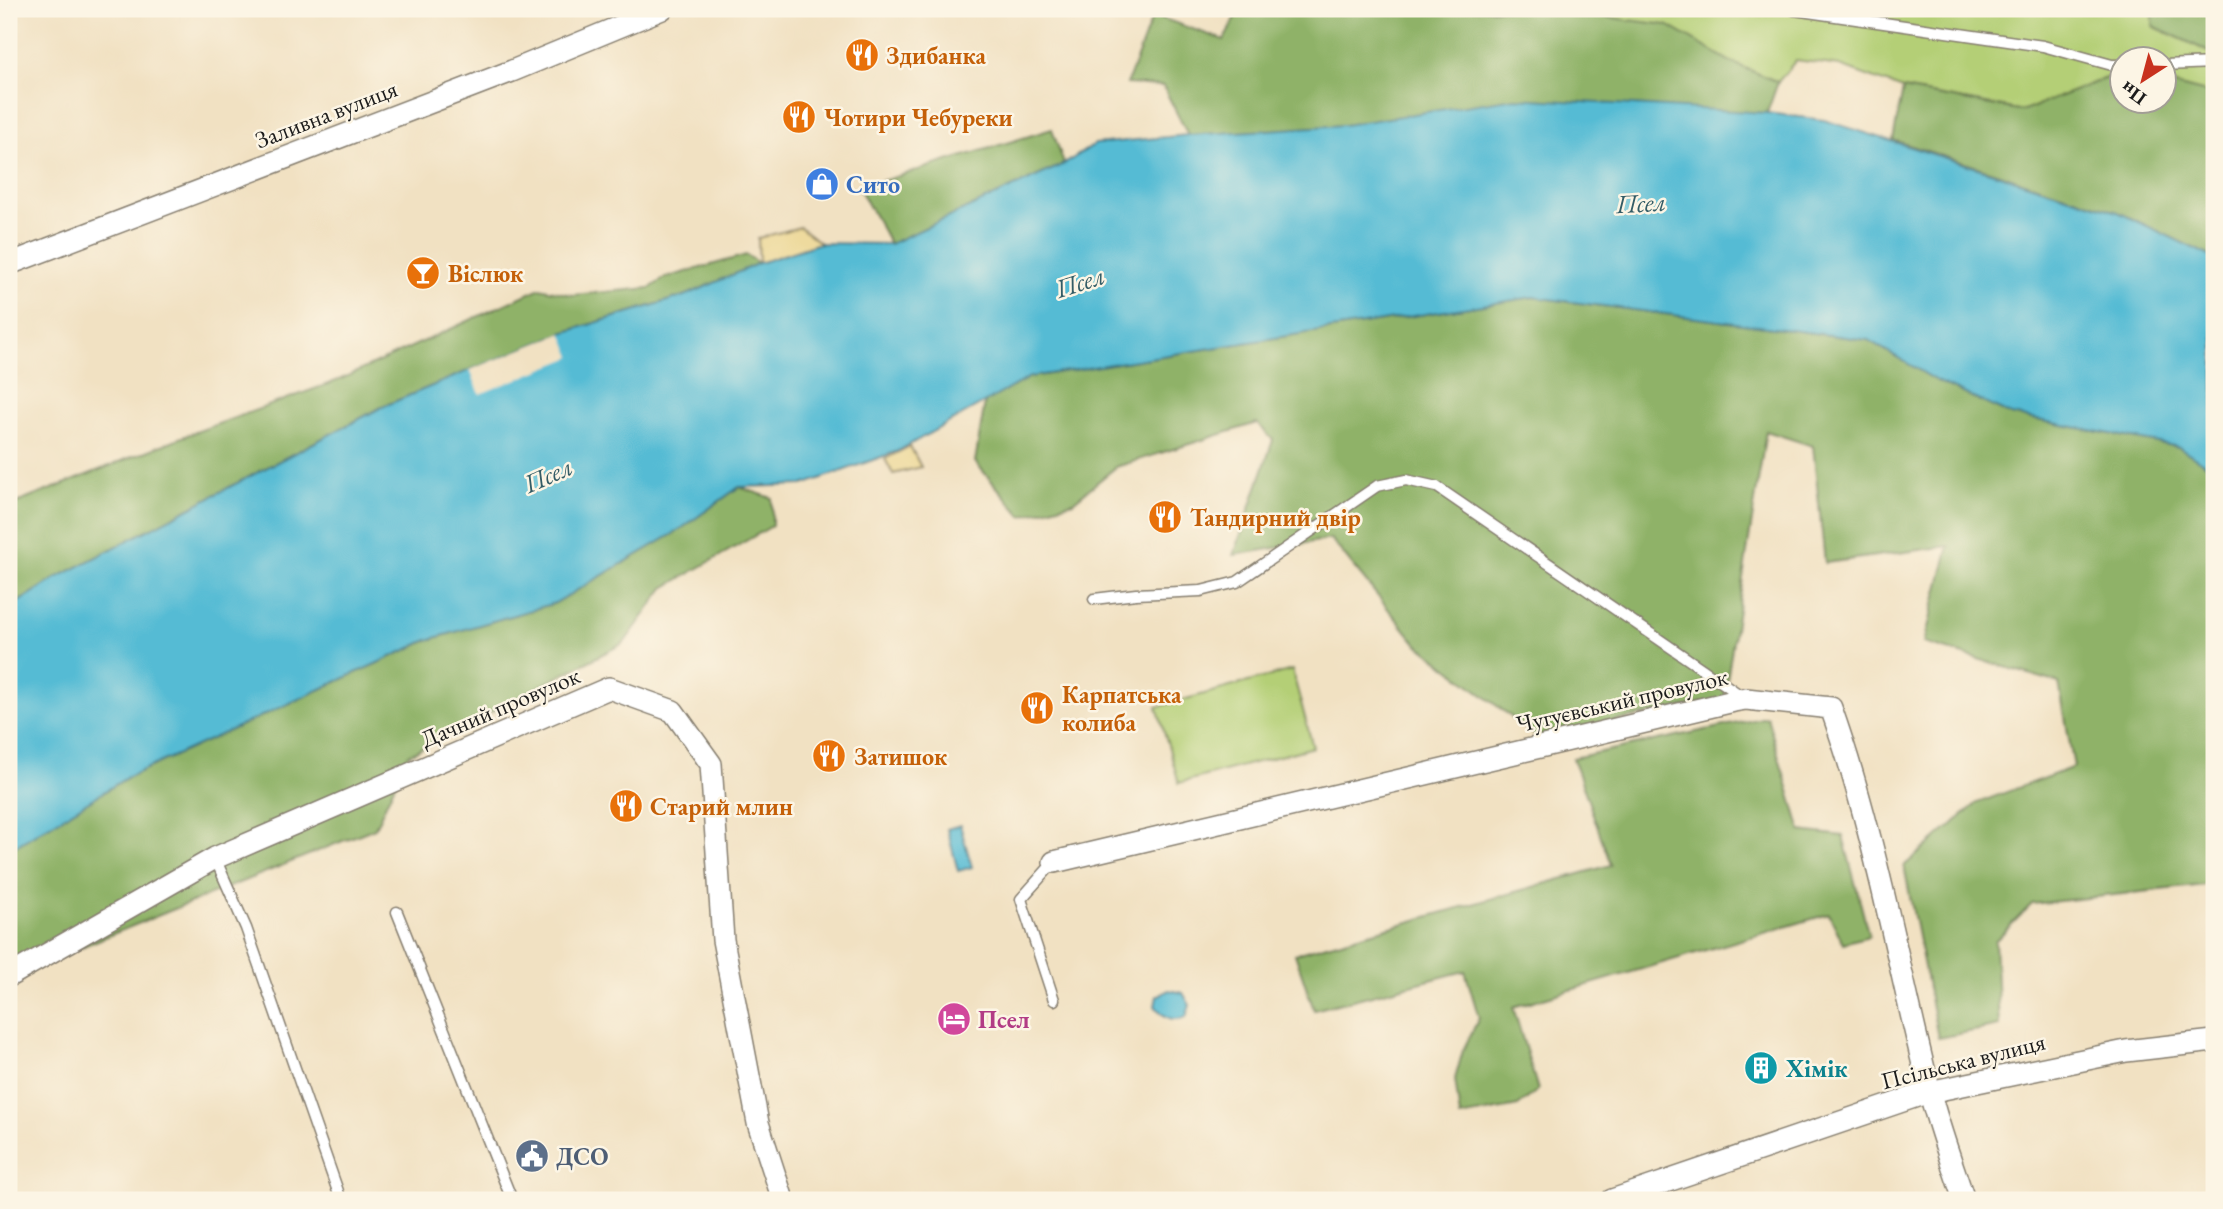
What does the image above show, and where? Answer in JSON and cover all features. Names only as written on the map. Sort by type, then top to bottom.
[{"type":"street","name":"Заливна вулиця","points":[[9,264],[487,80],[662,9]]},
{"type":"street","name":"Дачний провулок","points":[[9,976],[215,858],[609,688],[673,712],[711,764],[723,940],[758,1122],[783,1200]]},
{"type":"street","name":"Чугуєвський провулок","points":[[1054,862],[1746,699],[1831,708],[1850,761],[1880,877],[1929,1092],[1964,1200]]},
{"type":"street","name":"Псільська вулиця","points":[[1612,1200],[1929,1092],[2126,1051],[2214,1041]]},
{"type":"lane","points":[[1794,10],[2043,46],[2108,64]]},
{"type":"lane","points":[[2178,64],[2214,63]]},
{"type":"lane","points":[[1094,600],[1136,594],[1201,591],[1237,582],[1377,486],[1406,480],[1437,487],[1746,699]]},
{"type":"lane","points":[[215,858],[246,928],[341,1200]]},
{"type":"lane","points":[[1054,862],[1021,899],[1054,1000]]},
{"type":"lane","points":[[397,912],[513,1200]]},
{"type":"green space","points":[[1240,9],[1567,9],[1574,13],[1667,25],[1733,63],[1778,82],[1767,113],[1684,110],[1188,135],[1163,86],[1127,84],[1153,15],[1224,40]]},
{"type":"green space","points":[[1567,9],[2153,9],[2153,26],[2214,54],[2214,95],[2178,86],[2178,46],[2108,46],[2108,77],[2024,111],[1903,89],[1840,66],[1796,60],[1778,82],[1733,63]]},
{"type":"green space","points":[[2153,9],[2214,9],[2214,54],[2153,26]]},
{"type":"green space","points":[[2108,77],[2108,116],[2178,116],[2178,86],[2214,95],[2214,258],[2118,212],[1893,140],[1903,89],[2024,111]]},
{"type":"green space","points":[[1052,129],[1064,164],[890,244],[859,188]]},
{"type":"green space","points":[[746,255],[759,263],[687,295],[562,333],[384,406],[58,577],[9,608],[9,506],[182,437],[339,380],[540,288],[572,295],[650,288],[665,278]]},
{"type":"green space","points":[[1533,297],[1868,340],[1939,382],[2011,415],[2179,447],[2214,470],[2214,884],[2032,904],[1995,941],[1999,1026],[1938,1038],[1904,866],[1977,803],[2074,767],[2059,683],[1924,643],[1949,546],[1825,563],[1813,446],[1766,431],[1724,699],[1537,737],[1416,643],[1331,539],[1234,555],[1273,440],[1257,423],[1116,467],[1073,502],[1022,516],[975,462],[985,402],[1030,377]]},
{"type":"green space","points":[[739,487],[772,498],[772,526],[664,588],[624,643],[408,755],[375,828],[9,976],[9,850],[128,777],[428,640],[555,603],[678,531]]},
{"type":"green space","points":[[1292,670],[1313,747],[1179,783],[1157,707]]},
{"type":"green space","points":[[1767,717],[1801,831],[1843,836],[1869,936],[1843,943],[1829,914],[1513,1007],[1538,1090],[1518,1106],[1460,1117],[1455,1079],[1463,1050],[1479,1018],[1465,971],[1314,1010],[1295,954],[1611,865],[1573,758]]},
{"type":"sand","points":[[800,227],[820,243],[759,263],[758,238]]},
{"type":"sand","points":[[910,446],[921,467],[893,474],[885,459]]},
{"type":"water","name":"Псел","points":[[1515,98],[1767,113],[1824,120],[2118,212],[2214,258],[2214,470],[2179,447],[2011,415],[1939,382],[1868,340],[1533,297],[1030,377],[898,451],[803,485],[739,487],[678,531],[555,603],[428,640],[128,777],[9,850],[9,608],[58,577],[384,406],[562,333],[687,295],[759,263],[820,243],[890,244],[1064,164],[1095,144],[1344,125]]},
{"type":"water","points":[[960,825],[972,867],[958,871],[947,829]]},
{"type":"water","points":[[1169,990],[1183,993],[1190,1005],[1186,1017],[1169,1018],[1155,1006],[1157,996]]},
{"type":"pier","points":[[562,333],[572,357],[480,394],[470,370]]},
{"type":"place","name":"Здибанка","points":[[862,55]]},
{"type":"place","name":"Чотири Чебуреки","points":[[799,117]]},
{"type":"place","name":"Сито","points":[[822,184]]},
{"type":"place","name":"Віслюк","points":[[423,273]]},
{"type":"place","name":"Тандирний двір","points":[[1165,517]]},
{"type":"place","name":"Карпатська колиба","points":[[1037,708]]},
{"type":"place","name":"Затишок","points":[[829,756]]},
{"type":"place","name":"Старий млин","points":[[626,806]]},
{"type":"place","name":"Псел","points":[[954,1019]]},
{"type":"place","name":"Хімік","points":[[1761,1068]]},
{"type":"place","name":"ДСО","points":[[532,1156]]}]
